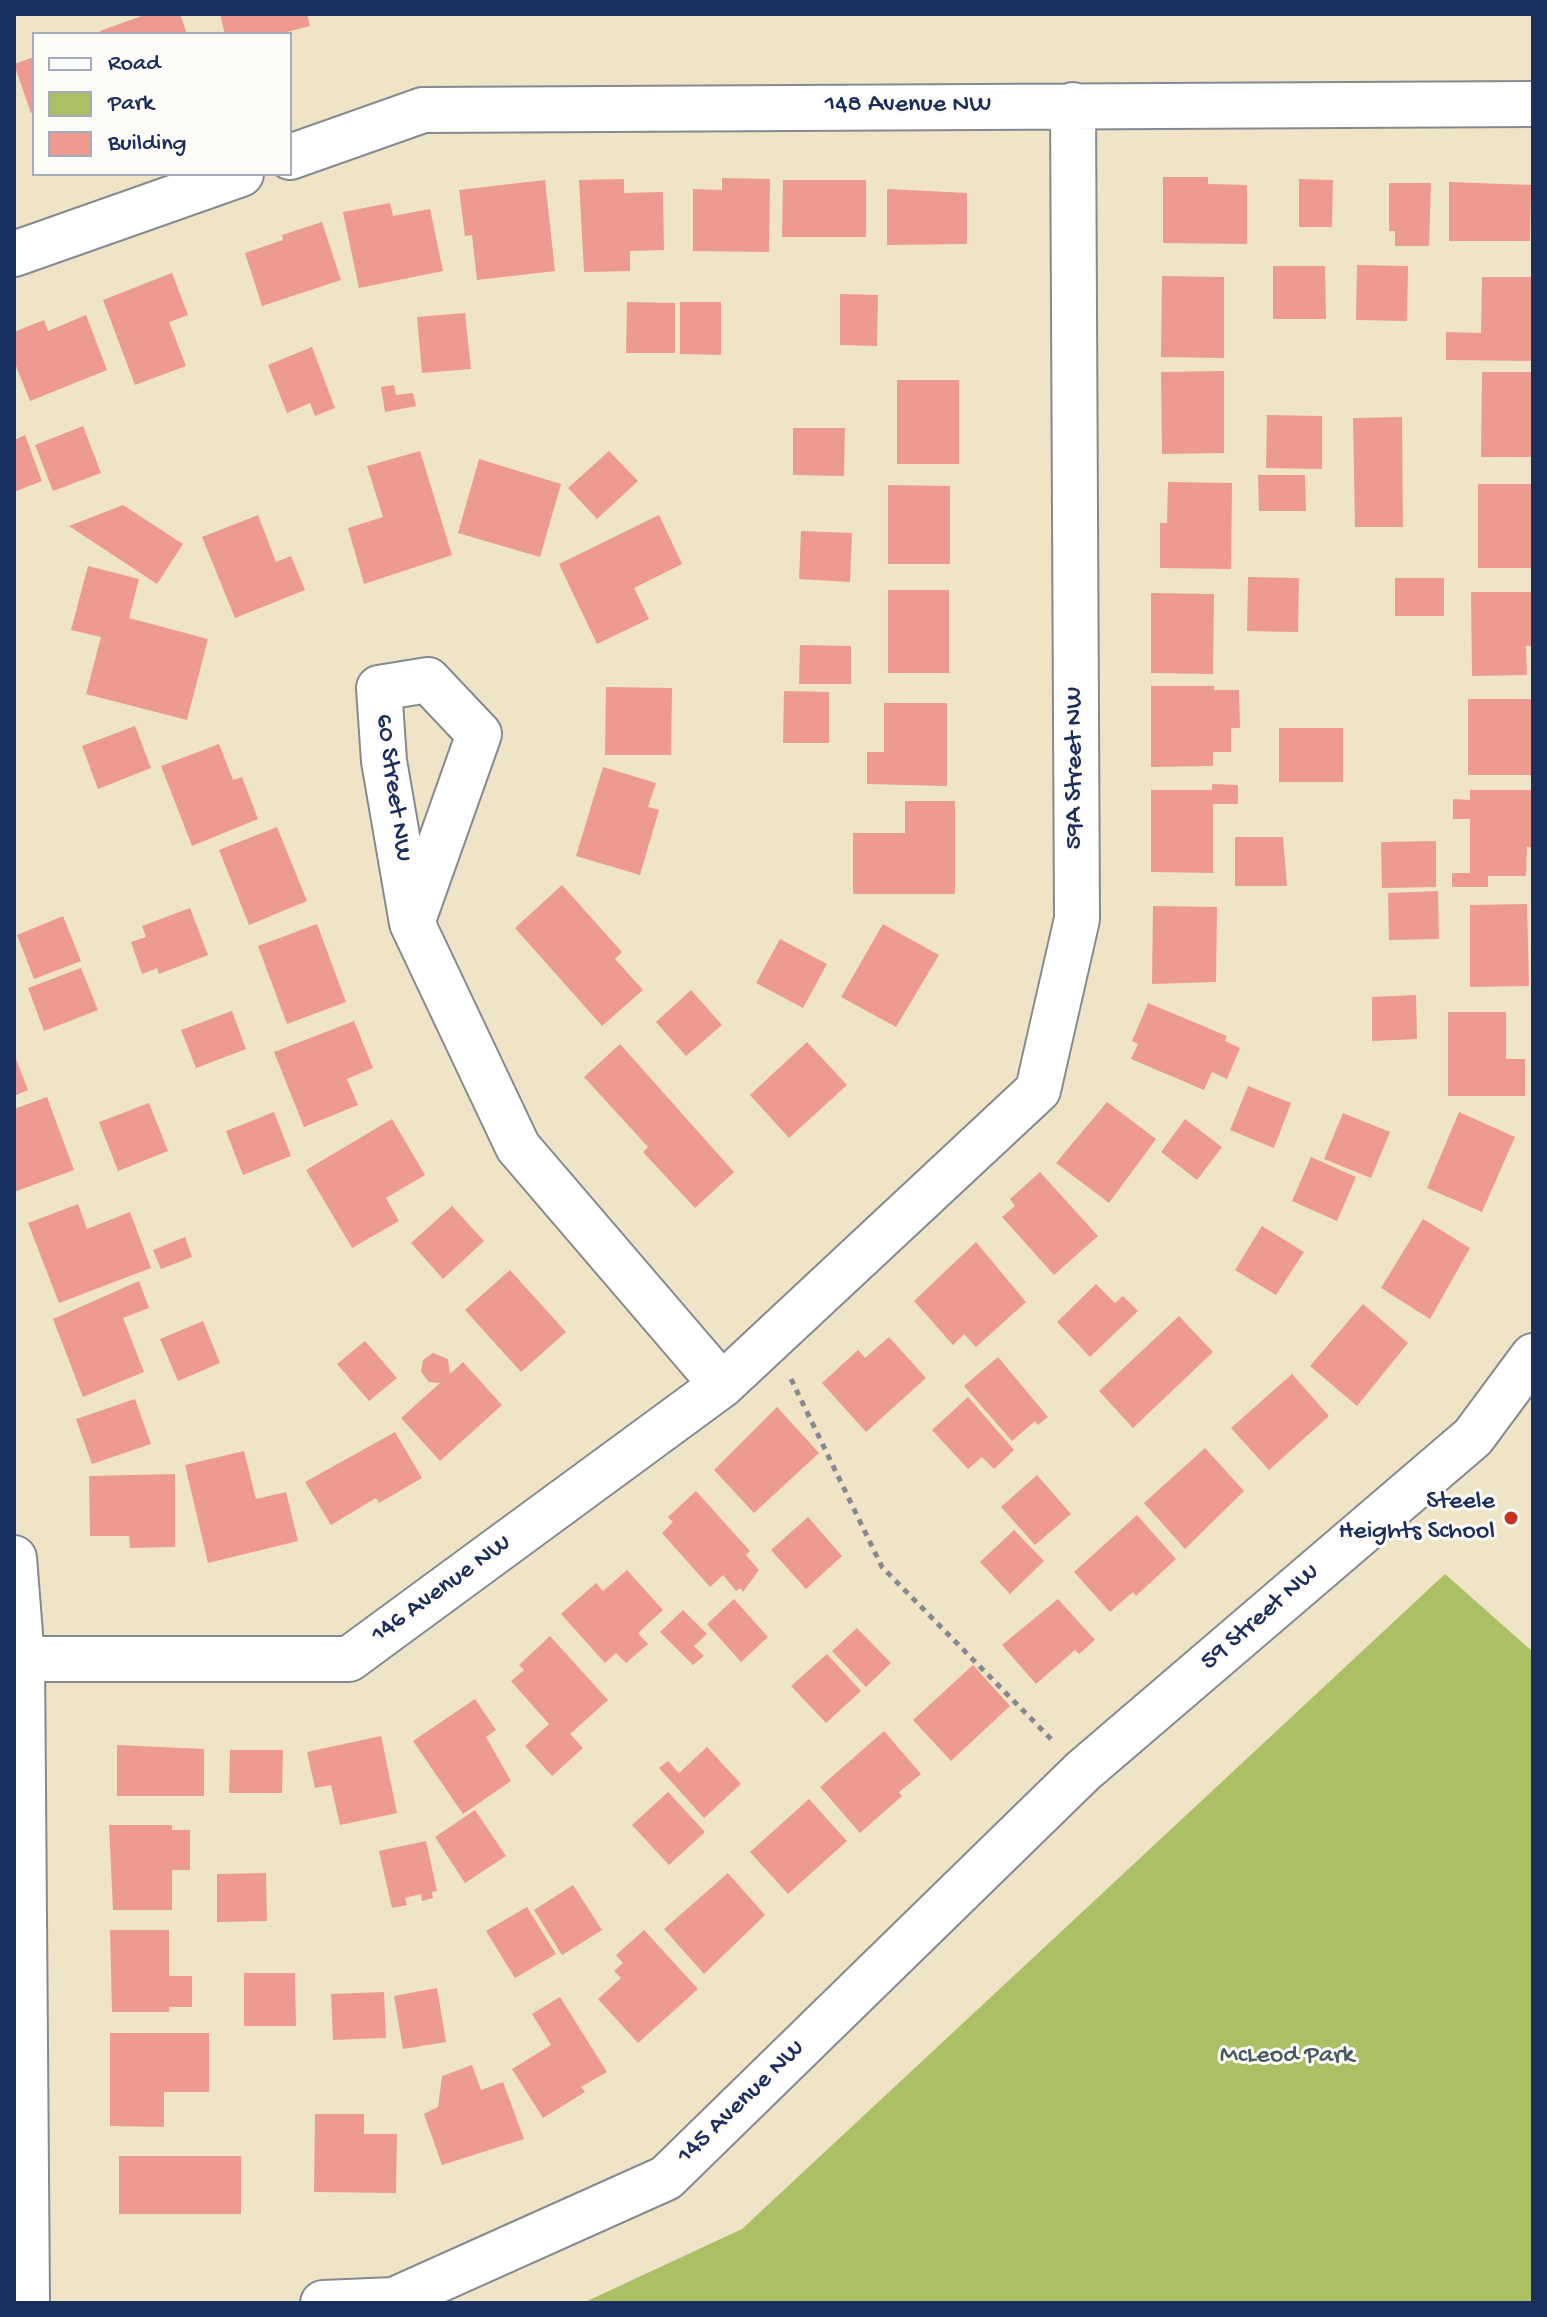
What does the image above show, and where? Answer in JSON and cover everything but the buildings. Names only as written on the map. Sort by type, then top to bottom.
[{"type":"street","name":"148 Avenue NW","points":[[292,156],[423,110],[1533,104]]},
{"type":"street","name":"59A Street NW","points":[[782,1329],[1038,1090],[1077,919],[1073,105]]},
{"type":"street","points":[[14,254],[235,176]]},
{"type":"street","name":"60 Street NW","points":[[412,923],[479,734],[428,680],[379,688],[384,761],[412,923],[518,1147],[722,1385]]},
{"type":"street","name":"146 Avenue NW","points":[[22,1659],[349,1659],[722,1385],[782,1329]]},
{"type":"street","name":"59 Street NW","points":[[1083,1771],[1473,1437],[1533,1356]]},
{"type":"street","points":[[14,1558],[22,1659],[27,2303]]},
{"type":"street","name":"145 Avenue NW","points":[[323,2303],[394,2300],[666,2178],[1083,1771]]},
{"type":"path","points":[[782,1329],[882,1567],[1083,1771]]},
{"type":"green space","name":"McLeod Park","points":[[1445,1574],[1533,1652],[1533,2303],[583,2303],[742,2229]]},
{"type":"place","name":"Steele Heights School","points":[[1511,1518]]}]
